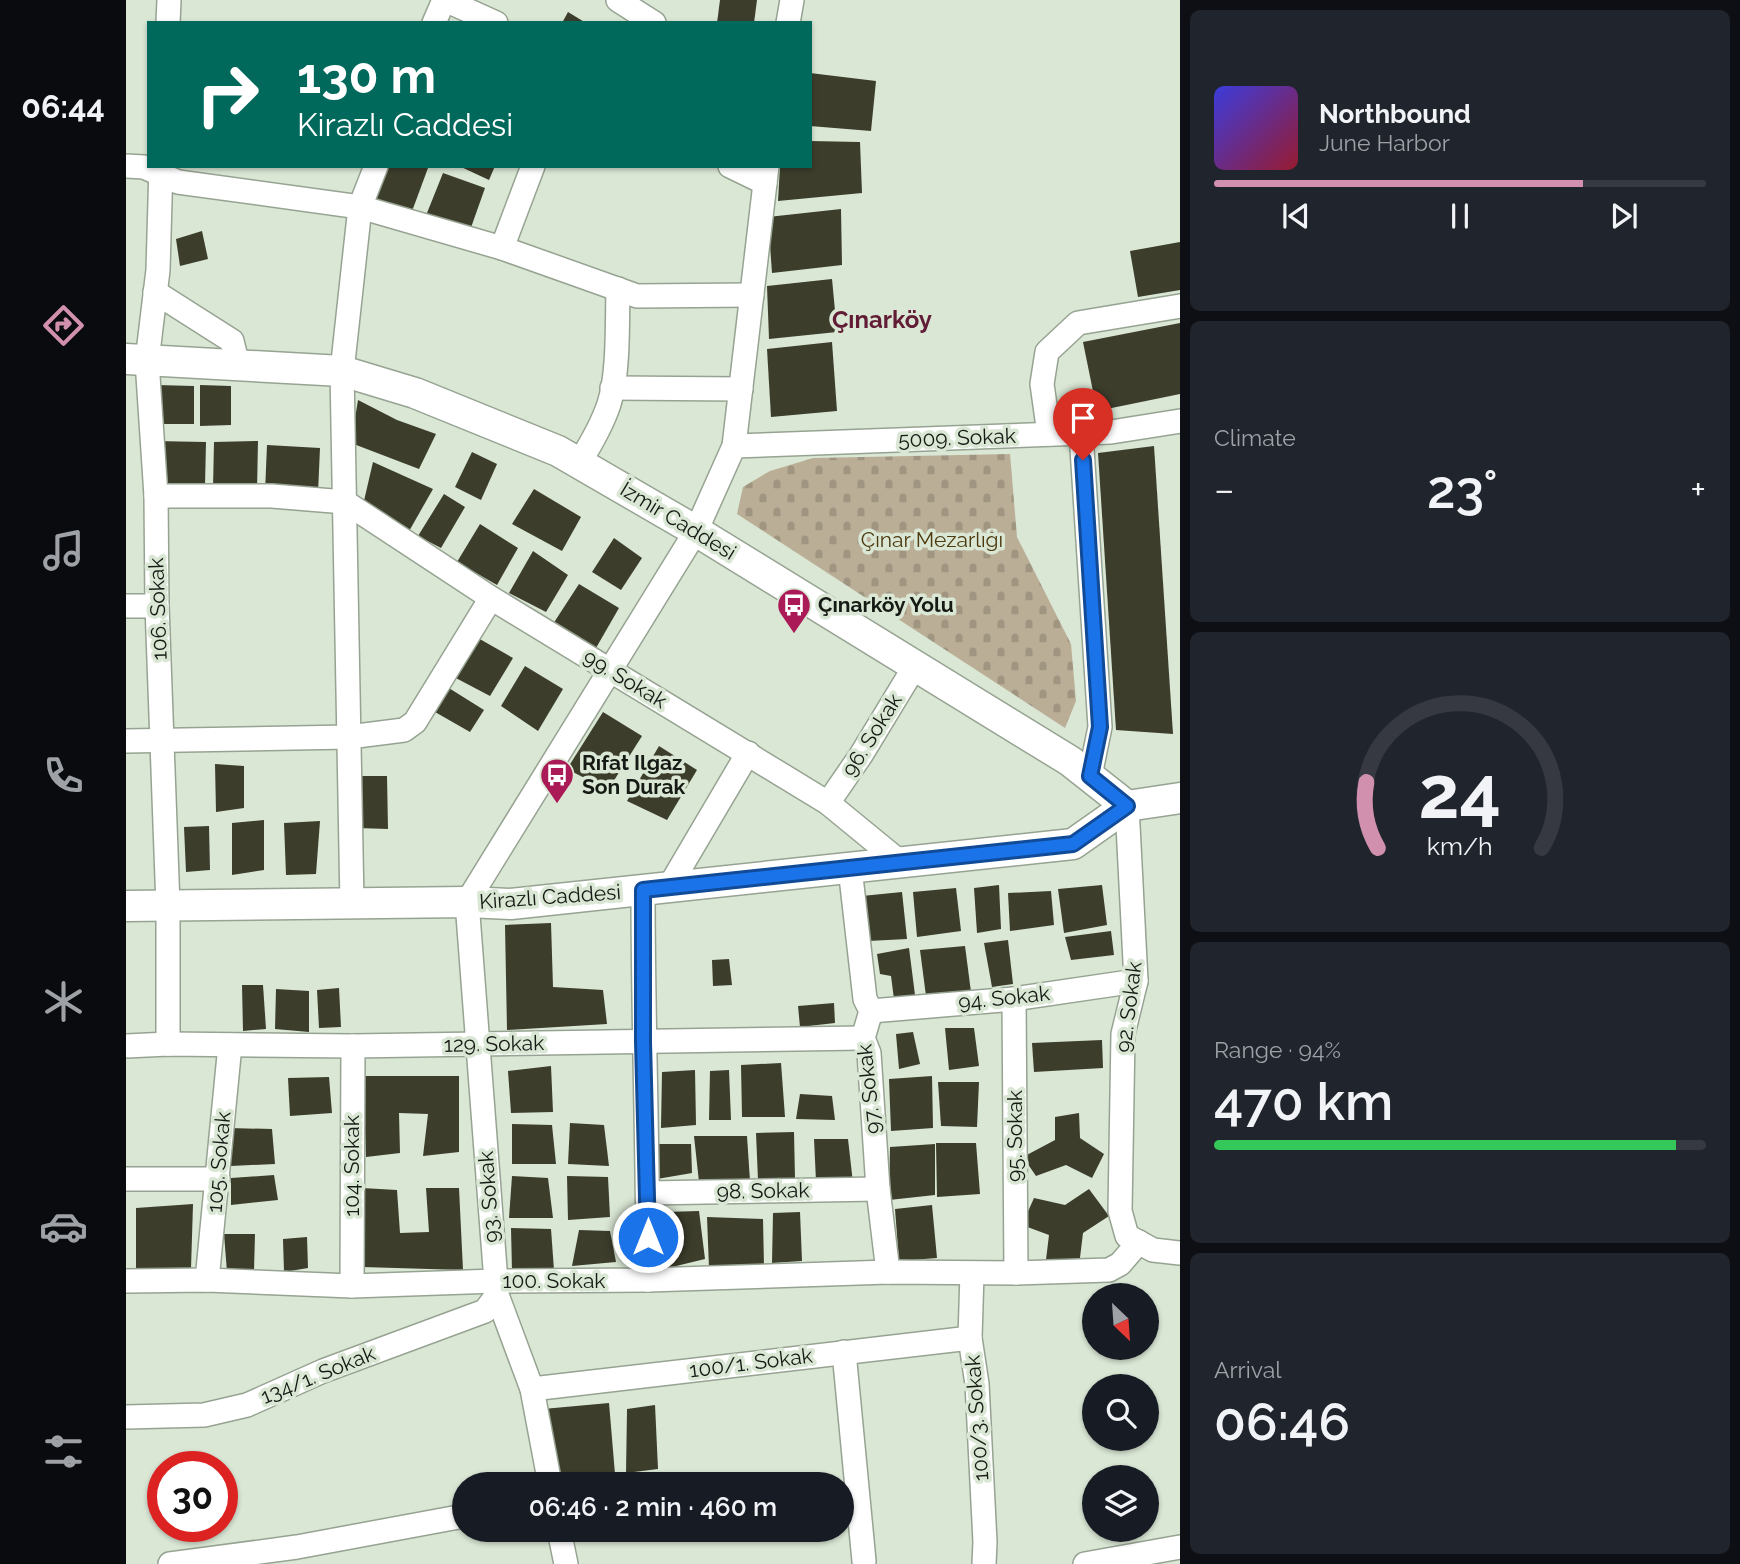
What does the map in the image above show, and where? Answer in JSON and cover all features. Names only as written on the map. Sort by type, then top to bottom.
[{"type":"main road","name":"İzmir Caddesi","points":[[136,360],[342,371],[415,393],[558,450],[696,531],[1070,761],[1127,806]]},
{"type":"main road","points":[[1127,806],[1180,798]]},
{"type":"main road","name":"Kirazlı Caddesi","points":[[126,906],[467,902],[511,904],[1073,844],[1127,806]]},
{"type":"street","points":[[168,21],[169,0]]},
{"type":"street","points":[[435,21],[444,0],[491,21]]},
{"type":"street","points":[[618,0],[651,21]]},
{"type":"street","points":[[788,21],[792,0]]},
{"type":"street","points":[[126,166],[147,168]]},
{"type":"street","points":[[352,904],[342,371],[360,208],[375,168]]},
{"type":"street","points":[[502,248],[532,168]]},
{"type":"street","points":[[467,902],[696,531],[734,446],[766,175],[738,168]]},
{"type":"street","points":[[161,171],[178,182],[360,208],[502,248],[637,296],[752,295]]},
{"type":"street","name":"106. Sokak","points":[[161,171],[158,270],[155,292],[136,360],[156,496],[157,606],[168,906],[168,1044]]},
{"type":"street","points":[[579,463],[593,442],[610,402],[618,289]]},
{"type":"street","points":[[155,292],[232,341],[238,366]]},
{"type":"street","points":[[1049,434],[1042,384],[1047,352],[1079,323],[1180,306]]},
{"type":"street","points":[[612,388],[741,389]]},
{"type":"street","points":[[1180,421],[1180,432]]},
{"type":"street","name":"5009. Sokak","points":[[734,446],[1111,432],[1180,421]]},
{"type":"street","points":[[1081,433],[1100,727],[1090,776]]},
{"type":"street","points":[[156,496],[272,496],[345,502]]},
{"type":"street","name":"99. Sokak","points":[[345,502],[491,598],[828,803],[900,862]]},
{"type":"street","points":[[126,741],[349,737],[404,730],[415,722],[491,598]]},
{"type":"street","points":[[126,606],[157,606]]},
{"type":"street","name":"96. Sokak","points":[[828,803],[861,755],[915,666]]},
{"type":"street","points":[[648,1280],[643,1042],[656,888],[748,753]]},
{"type":"street","name":"92. Sokak","points":[[1127,806],[1136,981],[1123,1034],[1119,1210],[1127,1236],[1139,1242]]},
{"type":"street","points":[[850,868],[865,999],[871,1011]]},
{"type":"street","name":"93. Sokak","points":[[467,902],[496,1288],[532,1389],[549,1472]]},
{"type":"street","name":"94. Sokak","points":[[871,1011],[1014,999],[1136,981]]},
{"type":"street","name":"95. Sokak","points":[[1014,999],[1016,1273]]},
{"type":"street","name":"97. Sokak","points":[[871,1011],[863,1038],[869,1053],[878,1189],[887,1272]]},
{"type":"street","name":"129. Sokak","points":[[126,1046],[477,1045],[863,1038]]},
{"type":"street","name":"105. Sokak","points":[[207,1280],[230,1045]]},
{"type":"street","name":"104. Sokak","points":[[352,1286],[353,1046]]},
{"type":"street","points":[[126,1179],[218,1179]]},
{"type":"street","name":"98. Sokak","points":[[648,1193],[878,1189]]},
{"type":"street","points":[[1139,1242],[1153,1251],[1180,1253]]},
{"type":"street","name":"100. Sokak","points":[[126,1281],[207,1280],[496,1288],[887,1272],[1016,1273],[1109,1270],[1120,1264],[1139,1242]]},
{"type":"street","name":"100/3. Sokak","points":[[972,1273],[970,1338],[977,1384],[984,1564]]},
{"type":"street","name":"134/1. Sokak","points":[[126,1416],[204,1415],[247,1405],[323,1371],[485,1311],[496,1288]]},
{"type":"street","name":"100/1. Sokak","points":[[532,1389],[970,1338]]},
{"type":"street","points":[[844,1352],[864,1561]]},
{"type":"street","points":[[170,1564],[297,1547],[452,1518]]},
{"type":"street","points":[[561,1542],[566,1564]]},
{"type":"street","points":[[1085,1564],[1180,1547]]},
{"type":"green space","name":"Çınar Mezarlığı","points":[[1010,454],[1017,537],[1071,644],[1076,701],[1065,728],[737,514],[743,487],[770,471],[813,458]]},
{"type":"building","points":[[720,0],[757,0],[754,21],[717,21]]},
{"type":"building","points":[[568,12],[583,21],[563,21]]},
{"type":"building","points":[[812,73],[876,81],[871,131],[812,126]]},
{"type":"building","points":[[812,141],[860,142],[862,193],[778,201],[780,168],[812,168]]},
{"type":"building","points":[[385,168],[428,168],[411,214],[373,199]]},
{"type":"building","points":[[463,168],[494,168],[489,180]]},
{"type":"building","points":[[443,173],[485,188],[468,236],[425,218]]},
{"type":"building","points":[[841,209],[842,265],[772,273],[768,217]]},
{"type":"building","points":[[202,231],[208,259],[180,266],[176,239]]},
{"type":"building","points":[[1180,242],[1180,290],[1138,297],[1130,251]]},
{"type":"building","points":[[832,279],[837,332],[769,339],[767,286]]},
{"type":"building","points":[[1180,323],[1180,394],[1097,411],[1083,342]]},
{"type":"building","points":[[832,342],[837,411],[771,417],[767,349]]},
{"type":"building","points":[[157,385],[194,386],[194,424],[157,424]]},
{"type":"building","points":[[200,385],[231,386],[231,425],[200,426]]},
{"type":"building","points":[[358,400],[397,420],[436,434],[419,469],[351,443]]},
{"type":"building","points":[[154,441],[206,442],[205,486],[156,485]]},
{"type":"building","points":[[258,441],[257,490],[213,488],[214,442]]},
{"type":"building","points":[[267,445],[320,448],[318,493],[265,492]]},
{"type":"building","points":[[1154,446],[1173,734],[1116,730],[1098,453]]},
{"type":"building","points":[[472,452],[497,464],[481,500],[455,487]]},
{"type":"building","points":[[373,462],[433,489],[408,533],[363,505]]},
{"type":"building","points":[[534,489],[581,517],[562,551],[512,524]]},
{"type":"building","points":[[444,494],[465,507],[441,548],[418,536]]},
{"type":"building","points":[[480,524],[518,548],[497,585],[457,562]]},
{"type":"building","points":[[614,538],[642,558],[621,590],[592,572]]},
{"type":"building","points":[[533,551],[568,575],[546,612],[509,593]]},
{"type":"building","points":[[579,584],[619,608],[596,648],[553,624]]},
{"type":"building","points":[[478,638],[513,658],[490,696],[452,676]]},
{"type":"building","points":[[525,666],[563,689],[538,731],[501,706]]},
{"type":"building","points":[[444,685],[484,710],[470,732],[428,708]]},
{"type":"building","points":[[603,712],[642,736],[608,790],[567,769]]},
{"type":"building","points":[[659,746],[697,770],[667,820],[627,801]]},
{"type":"building","points":[[215,764],[244,766],[244,808],[216,812]]},
{"type":"building","points":[[355,776],[387,776],[388,829],[357,828]]},
{"type":"building","points":[[264,820],[264,870],[232,875],[232,823]]},
{"type":"building","points":[[320,821],[316,874],[286,875],[284,823]]},
{"type":"building","points":[[209,826],[210,870],[186,872],[184,827]]},
{"type":"building","points":[[999,885],[1001,929],[977,933],[974,888]]},
{"type":"building","points":[[1102,885],[1107,925],[1064,933],[1058,889]]},
{"type":"building","points":[[956,888],[961,931],[917,937],[913,892]]},
{"type":"building","points":[[1051,891],[1054,925],[1010,931],[1008,893]]},
{"type":"building","points":[[902,892],[907,939],[868,941],[862,896]]},
{"type":"building","points":[[551,923],[553,987],[603,990],[607,1024],[507,1030],[505,925]]},
{"type":"building","points":[[1111,931],[1114,955],[1071,960],[1065,937]]},
{"type":"building","points":[[1008,940],[1013,984],[992,987],[984,943]]},
{"type":"building","points":[[965,946],[971,992],[926,996],[920,950]]},
{"type":"building","points":[[909,948],[915,995],[894,999],[891,976],[880,974],[877,954]]},
{"type":"building","points":[[729,959],[732,985],[713,986],[712,960]]},
{"type":"building","points":[[242,985],[263,985],[266,1029],[243,1031]]},
{"type":"building","points":[[339,988],[341,1027],[319,1028],[317,990]]},
{"type":"building","points":[[276,989],[309,991],[309,1032],[275,1029]]},
{"type":"building","points":[[834,1003],[835,1023],[800,1027],[798,1006]]},
{"type":"building","points":[[945,1028],[974,1028],[979,1066],[949,1070]]},
{"type":"building","points":[[913,1032],[920,1064],[899,1069],[896,1034]]},
{"type":"building","points":[[1102,1040],[1103,1068],[1034,1072],[1032,1043]]},
{"type":"building","points":[[781,1063],[785,1117],[742,1117],[741,1065]]},
{"type":"building","points":[[551,1066],[553,1112],[511,1113],[508,1071]]},
{"type":"building","points":[[695,1070],[696,1125],[661,1128],[662,1072]]},
{"type":"building","points":[[729,1070],[731,1120],[709,1120],[710,1071]]},
{"type":"building","points":[[363,1076],[459,1076],[459,1152],[423,1156],[428,1114],[399,1113],[400,1153],[366,1157]]},
{"type":"building","points":[[932,1076],[933,1128],[891,1131],[889,1079]]},
{"type":"building","points":[[329,1077],[332,1113],[290,1116],[288,1078]]},
{"type":"building","points":[[938,1082],[979,1082],[977,1127],[941,1126]]},
{"type":"building","points":[[800,1094],[832,1096],[835,1120],[796,1119]]},
{"type":"building","points":[[1079,1113],[1080,1138],[1104,1154],[1092,1178],[1066,1165],[1036,1176],[1023,1157],[1055,1140],[1055,1117]]},
{"type":"building","points":[[570,1123],[604,1125],[609,1166],[568,1164]]},
{"type":"building","points":[[512,1124],[552,1125],[556,1164],[512,1164]]},
{"type":"building","points":[[229,1128],[272,1129],[275,1164],[231,1166]]},
{"type":"building","points":[[794,1132],[795,1179],[758,1180],[756,1133]]},
{"type":"building","points":[[694,1136],[747,1136],[750,1181],[699,1182]]},
{"type":"building","points":[[814,1139],[848,1139],[853,1183],[816,1181]]},
{"type":"building","points":[[936,1143],[976,1143],[980,1194],[937,1197]]},
{"type":"building","points":[[655,1144],[691,1144],[692,1173],[657,1179]]},
{"type":"building","points":[[935,1144],[935,1195],[889,1200],[890,1147]]},
{"type":"building","points":[[274,1175],[278,1200],[231,1205],[231,1178]]},
{"type":"building","points":[[512,1176],[548,1178],[553,1218],[509,1218]]},
{"type":"building","points":[[567,1176],[608,1177],[610,1217],[568,1220]]},
{"type":"building","points":[[362,1188],[397,1190],[400,1233],[429,1232],[426,1188],[459,1188],[463,1270],[362,1267]]},
{"type":"building","points":[[1089,1189],[1109,1216],[1083,1233],[1079,1266],[1045,1268],[1049,1235],[1022,1225],[1034,1198],[1065,1205]]},
{"type":"building","points":[[193,1204],[191,1268],[136,1270],[136,1208]]},
{"type":"building","points":[[932,1205],[937,1258],[899,1261],[895,1209]]},
{"type":"building","points":[[699,1211],[705,1259],[668,1268],[665,1212]]},
{"type":"building","points":[[800,1212],[802,1261],[772,1263],[773,1213]]},
{"type":"building","points":[[707,1217],[763,1219],[764,1267],[709,1268]]},
{"type":"building","points":[[511,1228],[551,1229],[554,1270],[512,1271]]},
{"type":"building","points":[[579,1230],[610,1231],[616,1262],[572,1266]]},
{"type":"building","points":[[224,1234],[255,1234],[254,1271],[227,1272]]},
{"type":"building","points":[[307,1237],[308,1268],[284,1272],[283,1239]]},
{"type":"building","points":[[609,1403],[615,1472],[552,1472],[543,1409]]},
{"type":"building","points":[[655,1405],[658,1469],[626,1472],[627,1409]]},
{"type":"place","name":"Çınarköy Yolu","points":[[794,635]]},
{"type":"place","name":"Rıfat Ilgaz Son Durak","points":[[557,805]]},
{"type":"district","name":"Çınarköy","points":[[882,320]]},
{"type":"route","points":[[648,1237],[643,1042],[643,890],[1073,844],[1127,806],[1090,776],[1100,727],[1083,460]]}]
